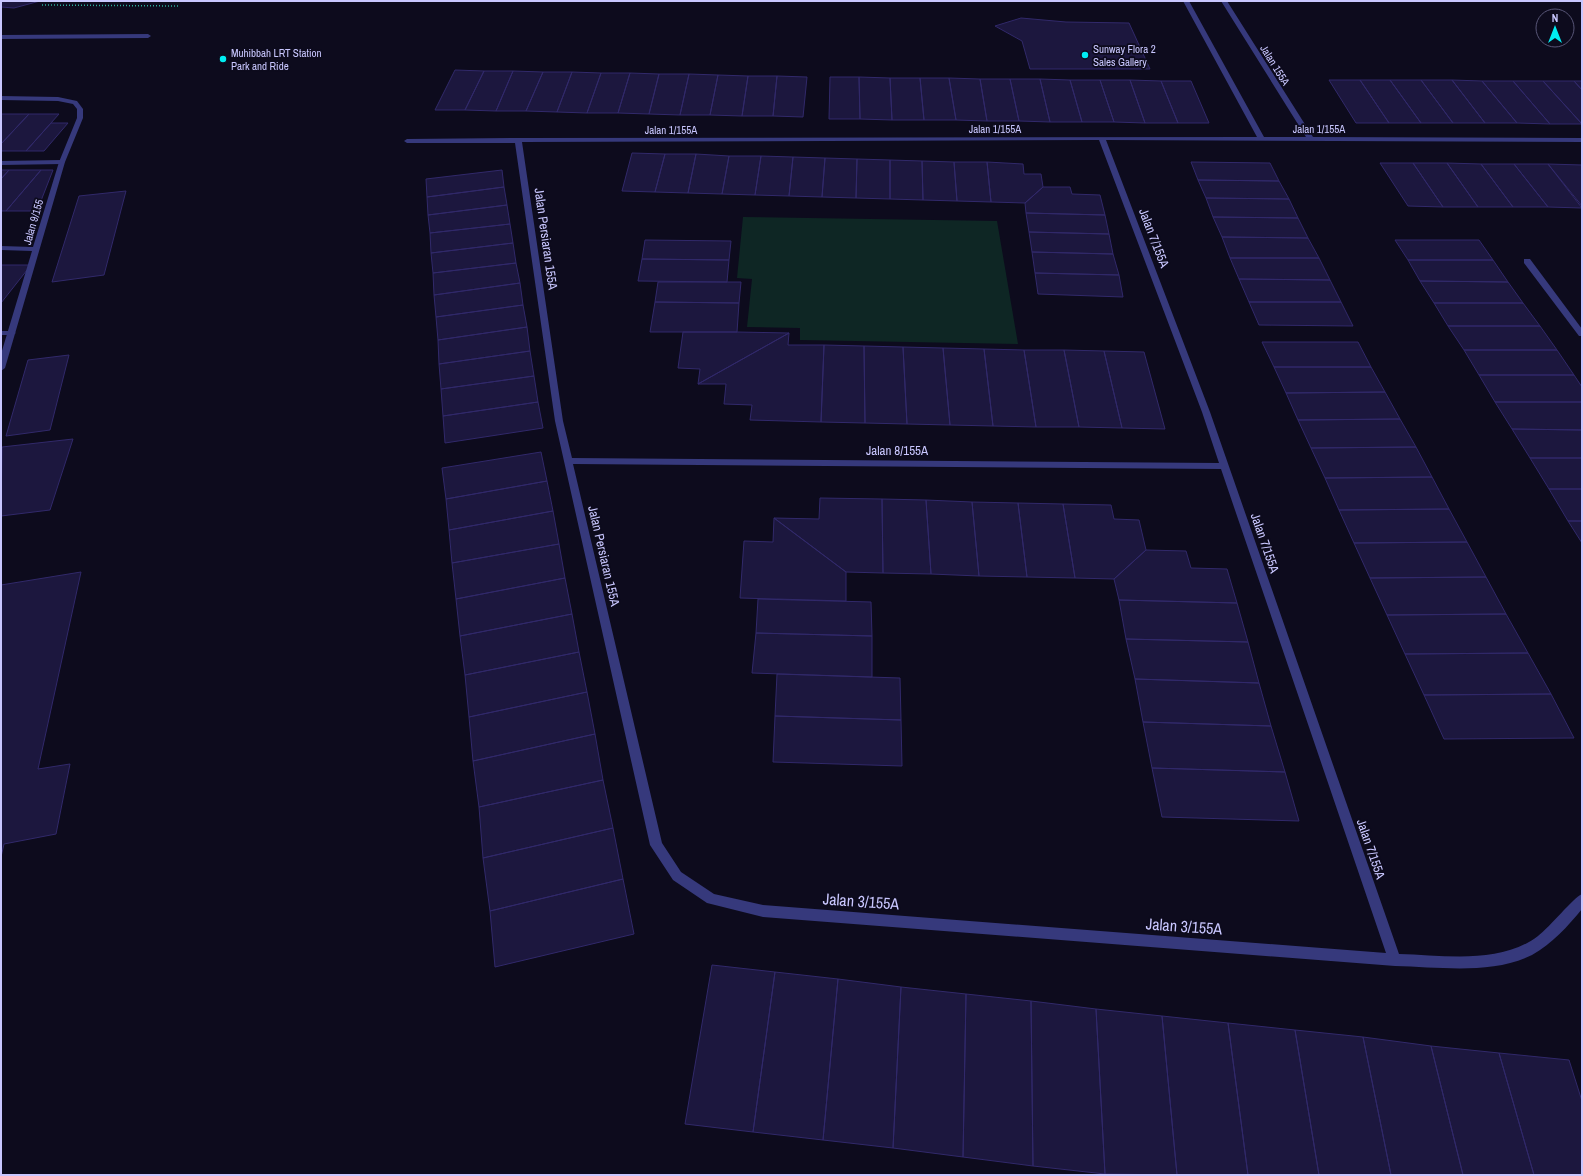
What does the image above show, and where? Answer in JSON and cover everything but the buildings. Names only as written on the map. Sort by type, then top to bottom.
[{"type":"street","points":[[1186,1],[1262,139]]},
{"type":"street","name":"Jalan 155A","points":[[1224,1],[1310,139]]},
{"type":"street","points":[[1,37],[148,36]]},
{"type":"street","name":"Jalan 9/155","points":[[1,98],[58,99],[75,102],[80,110],[80,118],[62,162],[1,368]]},
{"type":"street","name":"Jalan 1/155A","points":[[407,141],[1102,138],[1582,140]]},
{"type":"street","name":"Jalan 7/155A","points":[[1102,138],[1225,466],[1395,960]]},
{"type":"street","name":"Jalan Persiaran 155A","points":[[518,140],[559,421],[656,845],[676,876],[711,899],[763,911]]},
{"type":"street","points":[[1,163],[62,162]]},
{"type":"street","points":[[1,248],[37,248]]},
{"type":"street","points":[[1527,261],[1582,334]]},
{"type":"street","points":[[1,333],[12,333]]},
{"type":"street","name":"Jalan 8/155A","points":[[569,460],[1225,466]]},
{"type":"street","name":"Jalan 3/155A","points":[[763,911],[1395,960],[1491,962],[1528,951],[1560,927],[1582,900]]},
{"type":"path","points":[[42,5],[179,6]]},
{"type":"green space","points":[[743,217],[997,221],[1018,344],[800,340],[800,328],[747,327],[752,279],[737,278]]},
{"type":"place","name":"Sunway Flora 2 Sales Gallery","points":[[1085,55]]},
{"type":"place","name":"Muhibbah LRT Station Park and Ride","points":[[223,59]]}]
